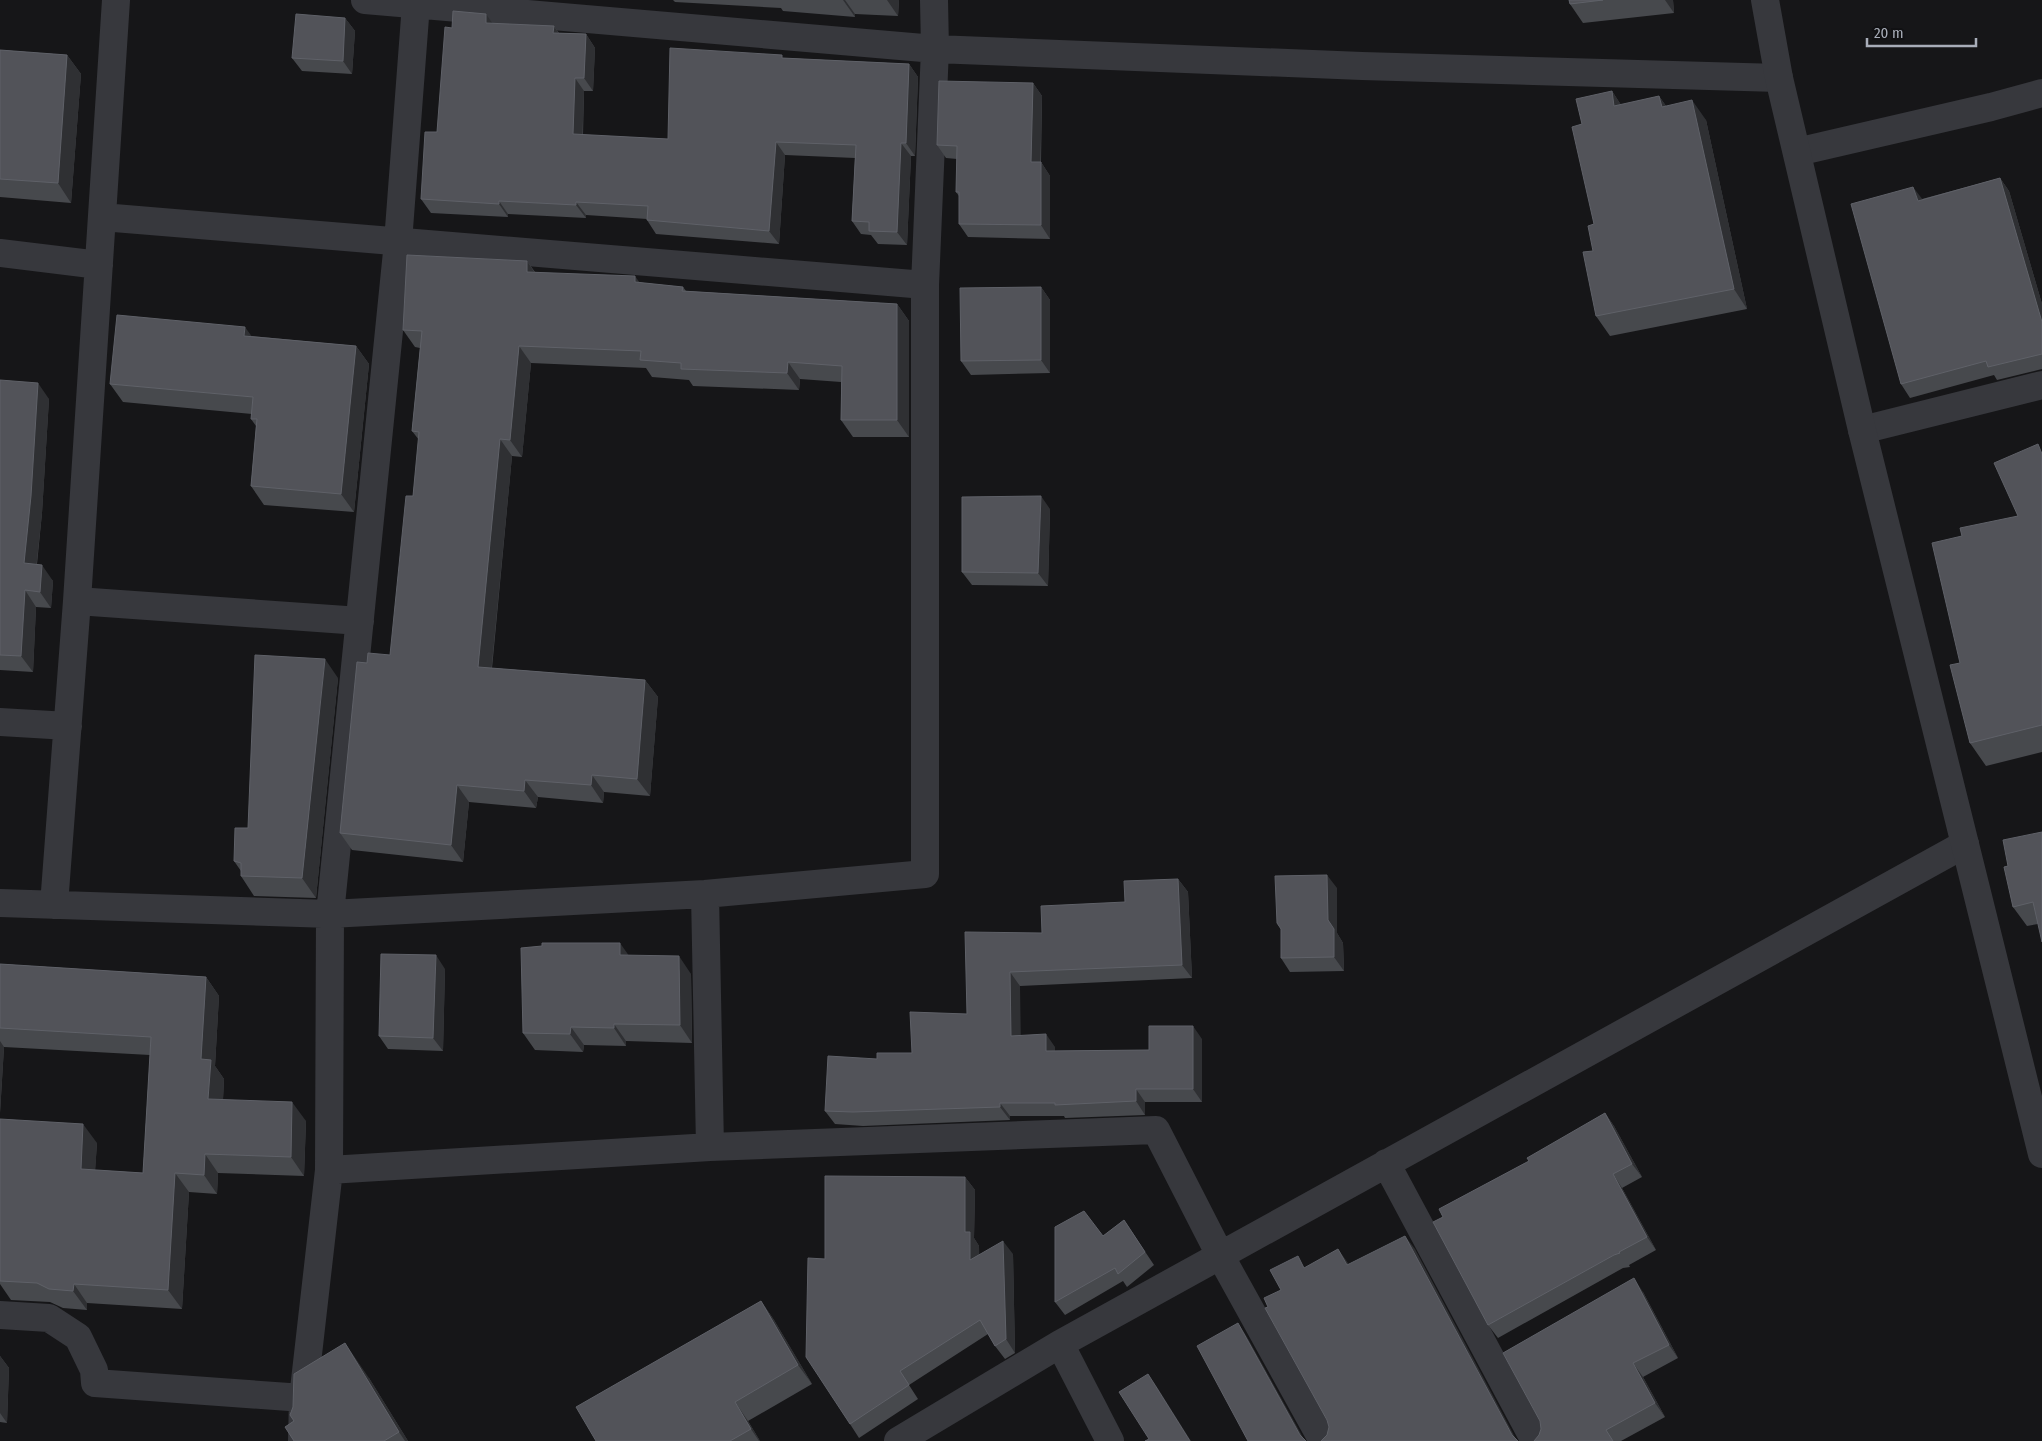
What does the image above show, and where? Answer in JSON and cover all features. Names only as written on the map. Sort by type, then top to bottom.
[{"type":"street","points":[[54,905],[77,601],[116,0]]},
{"type":"street","points":[[365,0],[418,2],[935,50],[1362,66],[1779,78]]},
{"type":"street","points":[[0,904],[330,914],[705,894],[925,874],[925,285],[935,50],[934,0]]},
{"type":"street","points":[[1764,0],[1779,78],[1862,430],[2042,1154]]},
{"type":"street","points":[[302,1441],[303,1398],[329,1170],[330,914],[398,242],[418,2]]},
{"type":"street","points":[[1796,152],[1991,107],[2042,93]]},
{"type":"street","points":[[102,218],[925,285]]},
{"type":"street","points":[[0,253],[99,265]]},
{"type":"street","points":[[1862,430],[2042,385]]},
{"type":"street","points":[[77,601],[360,621]]},
{"type":"street","points":[[0,722],[68,726]]},
{"type":"street","points":[[898,1441],[1060,1344],[1965,844]]},
{"type":"street","points":[[705,894],[710,1147]]},
{"type":"street","points":[[329,1170],[710,1147],[1156,1130],[1220,1255],[1323,1441]]},
{"type":"street","points":[[1386,1163],[1500,1355],[1535,1441]]},
{"type":"street","points":[[0,1315],[49,1318],[78,1338],[94,1370],[95,1383],[303,1398]]},
{"type":"street","points":[[1060,1344],[1110,1441]]},
{"type":"building","points":[[1569,0],[1603,0],[1570,4]]},
{"type":"building","points":[[453,11],[486,14],[486,23],[554,26],[553,33],[586,34],[584,78],[575,78],[573,134],[668,139],[670,48],[782,55],[782,58],[909,64],[906,143],[901,143],[897,232],[869,231],[869,222],[852,221],[856,145],[776,142],[769,231],[647,220],[648,206],[576,202],[576,205],[499,201],[499,204],[421,199],[425,132],[437,132],[445,27],[452,28]]},
{"type":"building","points":[[296,14],[345,18],[343,61],[292,58]]},
{"type":"building","points":[[0,50],[67,55],[58,183],[0,179]]},
{"type":"building","points":[[939,81],[1033,83],[1031,162],[1041,162],[1041,225],[959,224],[959,192],[956,192],[957,146],[937,145]]},
{"type":"building","points":[[1612,91],[1614,106],[1659,96],[1662,107],[1692,100],[1734,289],[1596,316],[1583,252],[1593,251],[1588,226],[1594,224],[1572,127],[1582,124],[1576,99]]},
{"type":"building","points":[[2000,178],[2042,322],[2042,354],[1988,367],[1986,361],[1901,384],[1851,204],[1913,187],[1918,201]]},
{"type":"building","points":[[407,255],[527,261],[527,272],[635,276],[635,282],[683,287],[682,291],[897,304],[897,420],[841,420],[842,366],[788,362],[787,373],[681,369],[681,363],[640,360],[641,351],[519,346],[510,440],[500,439],[478,667],[645,680],[637,779],[592,775],[591,785],[525,780],[524,791],[457,785],[451,845],[340,833],[357,662],[367,663],[368,653],[390,655],[406,496],[413,496],[419,432],[412,431],[422,331],[403,330]]},
{"type":"building","points":[[1041,287],[1041,360],[961,361],[960,288]]},
{"type":"building","points":[[117,315],[245,327],[244,336],[356,346],[341,494],[251,486],[257,419],[251,419],[253,397],[110,384]]},
{"type":"building","points":[[0,380],[38,383],[31,496],[24,563],[42,565],[40,592],[25,590],[21,656],[0,655]]},
{"type":"building","points":[[2038,444],[2042,454],[2042,725],[1970,743],[1950,665],[1960,663],[1932,543],[1962,536],[1960,528],[2018,516],[1994,463]]},
{"type":"building","points":[[1041,496],[1038,573],[962,572],[962,497]]},
{"type":"building","points":[[255,655],[325,659],[302,878],[241,876],[241,863],[234,861],[235,828],[248,828]]},
{"type":"building","points":[[2042,832],[2042,942],[2033,902],[2013,907],[2004,867],[2008,866],[2003,840]]},
{"type":"building","points":[[1327,875],[1328,920],[1334,929],[1334,957],[1281,958],[1281,929],[1277,923],[1275,876]]},
{"type":"building","points":[[1178,879],[1182,965],[1010,972],[1011,1036],[1046,1034],[1046,1051],[1149,1050],[1149,1026],[1193,1026],[1193,1089],[1136,1089],[1136,1101],[1055,1105],[1055,1103],[1000,1103],[1000,1107],[853,1112],[825,1111],[828,1056],[877,1059],[877,1053],[912,1053],[910,1012],[967,1014],[965,932],[1042,933],[1041,906],[1125,902],[1124,881]]},
{"type":"building","points":[[542,943],[620,943],[620,955],[679,956],[680,1025],[614,1024],[614,1028],[571,1027],[570,1034],[523,1033],[521,948],[542,946]]},
{"type":"building","points":[[381,954],[436,955],[433,1038],[379,1036]]},
{"type":"building","points":[[0,964],[206,977],[201,1059],[211,1060],[208,1099],[292,1102],[291,1157],[205,1154],[204,1175],[175,1173],[168,1290],[74,1284],[73,1291],[49,1289],[37,1283],[0,1281],[0,1119],[83,1124],[81,1169],[143,1173],[151,1037],[0,1028]]},
{"type":"building","points":[[1605,1113],[1632,1164],[1613,1174],[1647,1237],[1488,1325],[1433,1222],[1443,1217],[1439,1209],[1529,1161],[1527,1158]]},
{"type":"building","points":[[825,1176],[965,1177],[965,1232],[970,1232],[970,1260],[1003,1241],[1006,1339],[995,1346],[980,1320],[900,1371],[909,1385],[850,1424],[806,1357],[808,1258],[825,1259]]},
{"type":"building","points":[[1084,1211],[1103,1236],[1124,1220],[1145,1252],[1118,1274],[1115,1268],[1055,1302],[1055,1227]]},
{"type":"building","points":[[1405,1236],[1512,1435],[1518,1441],[1321,1441],[1327,1435],[1329,1427],[1327,1420],[1265,1308],[1268,1307],[1264,1298],[1281,1290],[1270,1270],[1298,1256],[1304,1268],[1338,1249],[1347,1265]]},
{"type":"building","points":[[1634,1278],[1669,1345],[1633,1363],[1655,1403],[1606,1430],[1613,1441],[1534,1441],[1541,1429],[1540,1421],[1503,1353]]},
{"type":"building","points":[[761,1301],[798,1365],[735,1402],[751,1429],[730,1441],[596,1441],[576,1407]]},
{"type":"building","points":[[1238,1323],[1300,1435],[1306,1441],[1248,1441],[1197,1346]]},
{"type":"building","points":[[345,1343],[399,1432],[384,1441],[294,1441],[285,1427],[294,1421],[290,1415],[293,1407],[294,1374]]},
{"type":"building","points":[[1148,1374],[1190,1441],[1145,1441],[1149,1439],[1119,1392]]}]
